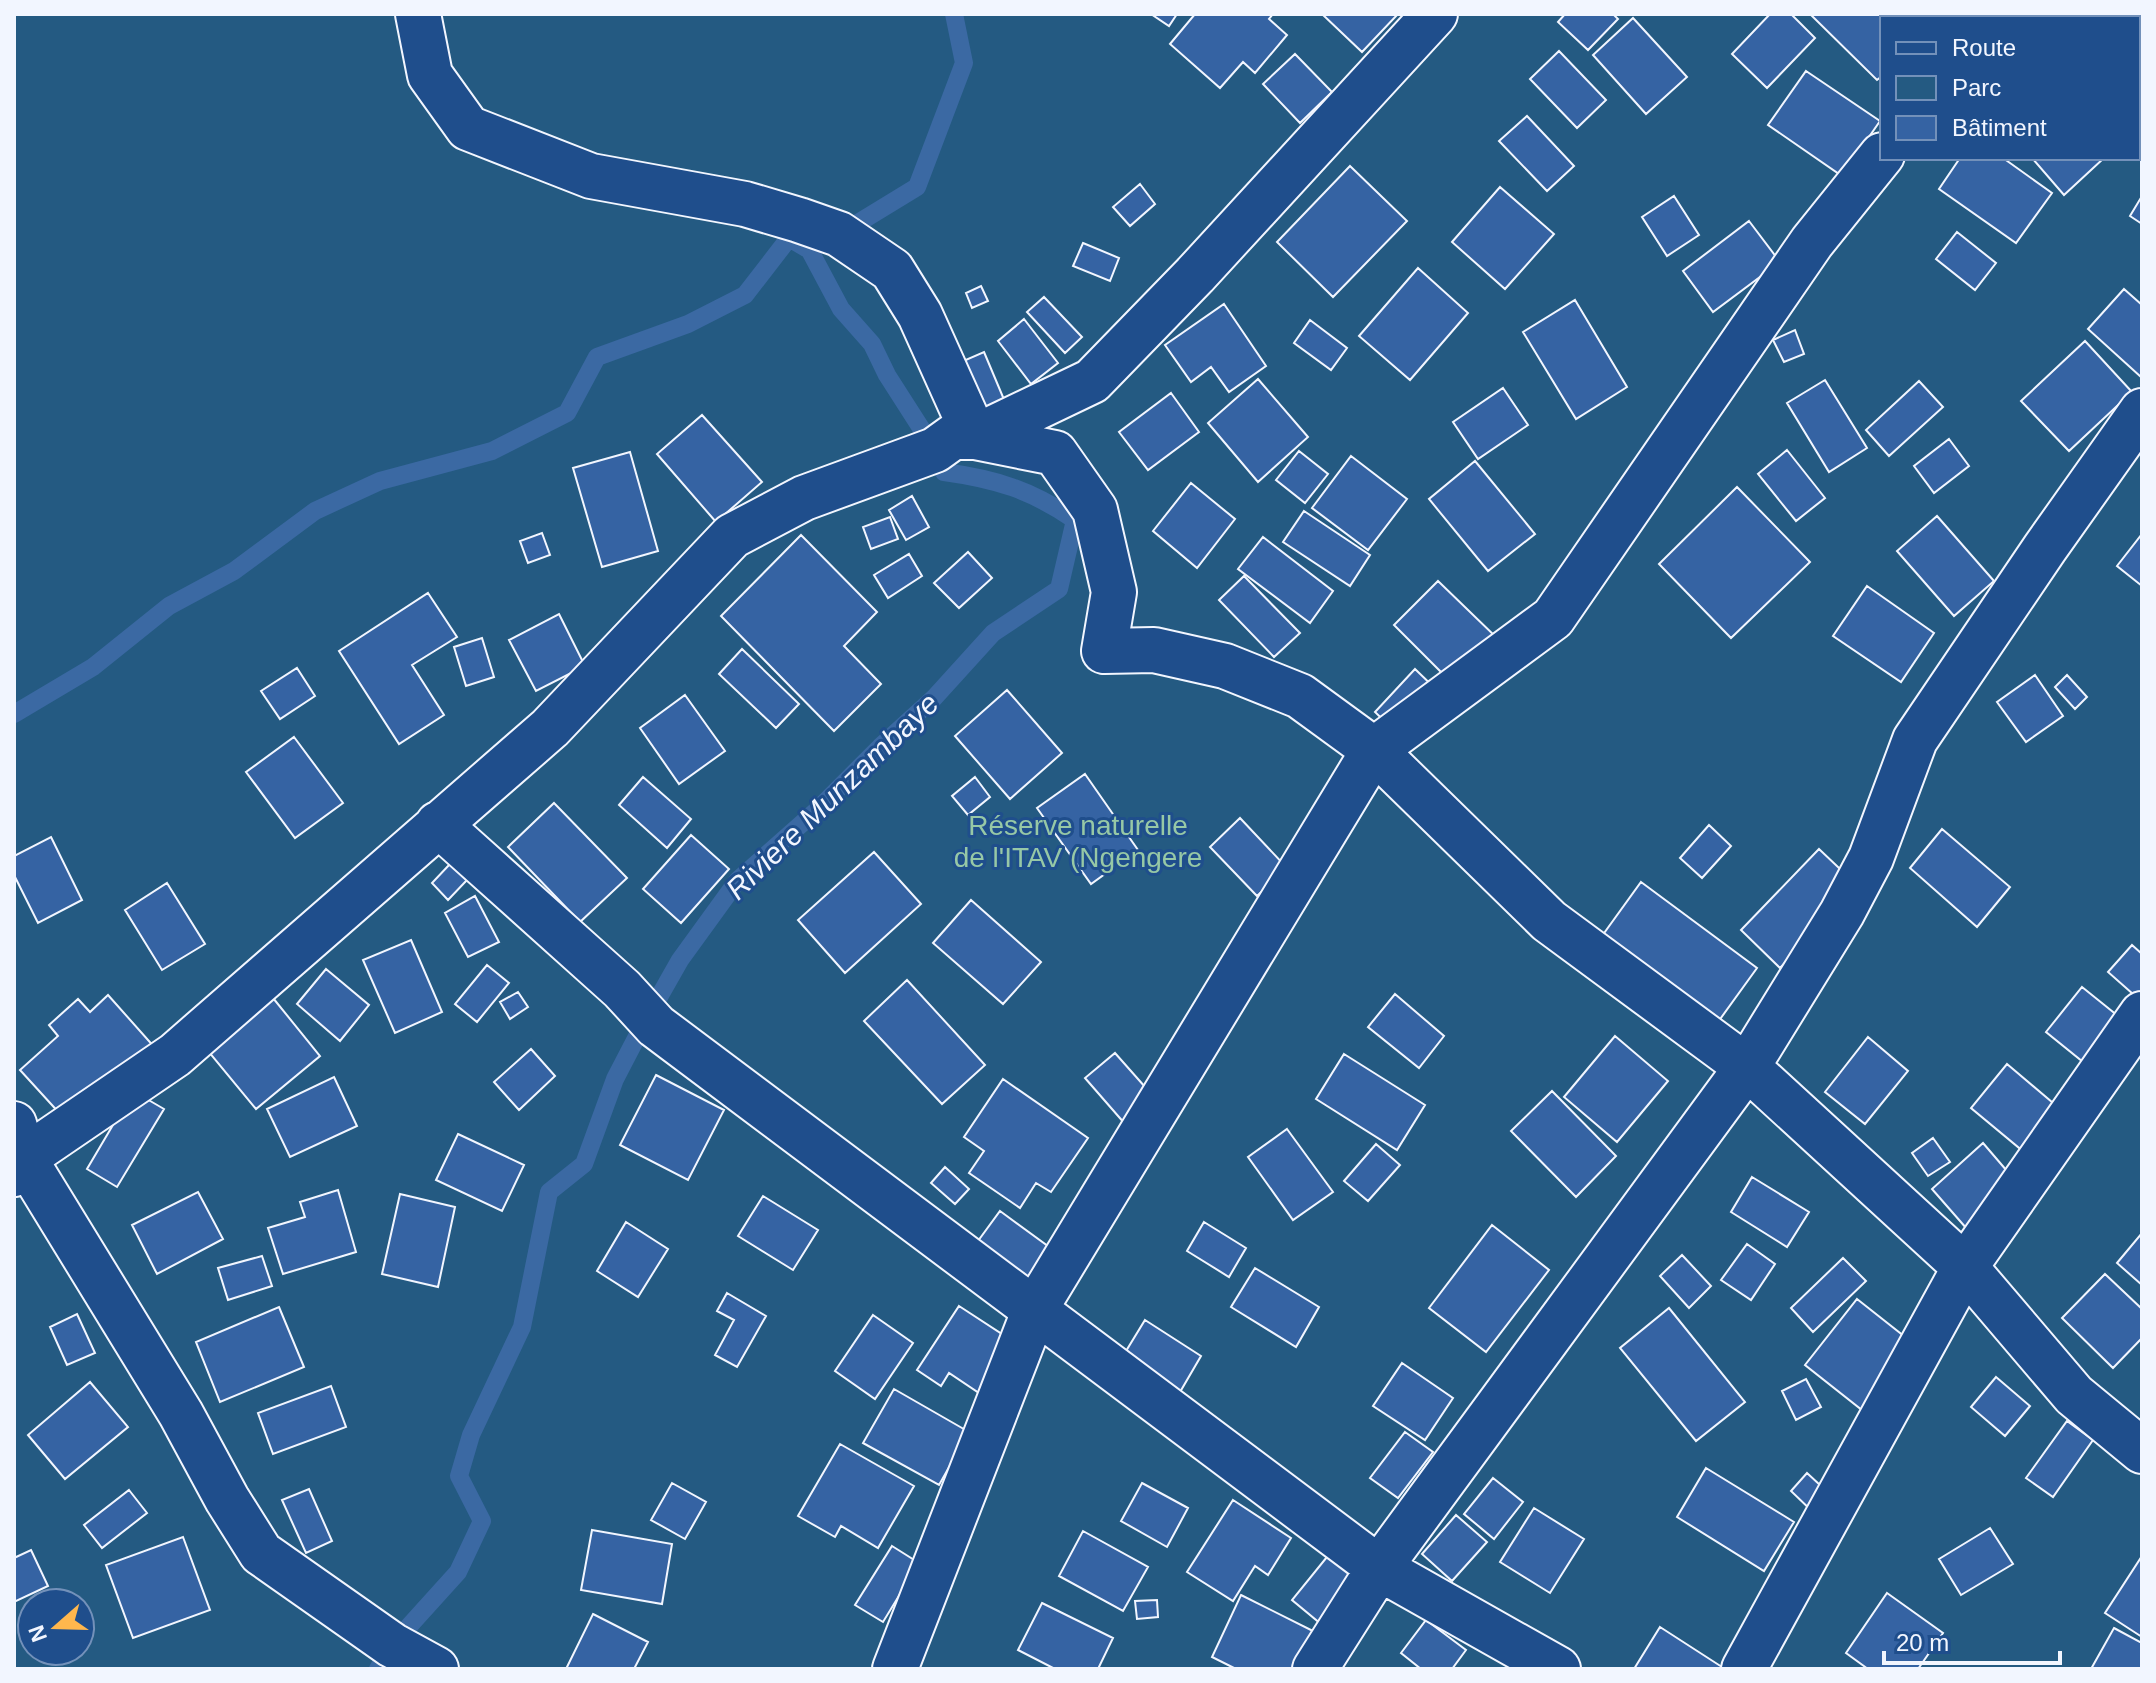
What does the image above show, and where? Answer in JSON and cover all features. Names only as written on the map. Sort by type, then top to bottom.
[{"type":"street","points":[[418,14],[430,75],[468,128],[591,176],[745,204],[799,220],[839,234],[892,270],[920,315],[964,437]]},
{"type":"street","points":[[436,1669],[392,1645],[261,1553],[227,1499],[181,1414],[17,1152],[175,1055],[550,728],[732,536],[804,498],[908,461],[1092,381],[1195,275],[1435,14]]},
{"type":"street","points":[[895,1669],[1035,1309],[1374,750],[1553,618],[1812,242],[1880,157]]},
{"type":"street","points":[[1315,1669],[1379,1568],[1747,1067],[1842,913],[1871,858],[1915,740],[2142,411]]},
{"type":"street","points":[[964,437],[1055,453],[1095,510],[1114,592],[1104,651],[1154,650],[1225,666],[1300,696],[1374,750],[1549,921],[1747,1067],[1965,1267],[2074,1395],[2142,1451]]},
{"type":"street","points":[[438,824],[622,989],[656,1026],[1379,1568],[1558,1669]]},
{"type":"street","points":[[1744,1669],[1965,1267],[2142,1014]]},
{"type":"green space","name":"Réserve naturelle de l'ITAV (Ngengere","points":[[14,14],[2142,14],[2142,1669],[14,1669]]},
{"type":"building","points":[[1151,14],[1177,14],[1169,26]]},
{"type":"building","points":[[1195,14],[1273,14],[1269,19],[1287,35],[1255,73],[1243,62],[1220,88],[1170,44]]},
{"type":"building","points":[[1322,14],[1398,14],[1362,52]]},
{"type":"building","points":[[1565,14],[1613,14],[1618,19],[1588,50],[1558,22]]},
{"type":"building","points":[[1770,14],[1791,14],[1815,38],[1767,88],[1732,54]]},
{"type":"building","points":[[1810,14],[1936,14],[1938,16],[1880,16],[1880,78],[1877,80]]},
{"type":"building","points":[[2096,14],[2098,16],[2048,16]]},
{"type":"building","points":[[1633,18],[1687,77],[1646,114],[1593,55]]},
{"type":"building","points":[[1559,51],[1606,100],[1577,128],[1530,79]]},
{"type":"building","points":[[1295,54],[1332,92],[1300,123],[1263,84]]},
{"type":"building","points":[[1806,71],[1880,121],[1842,176],[1768,125]]},
{"type":"building","points":[[1527,116],[1574,166],[1547,191],[1499,141]]},
{"type":"building","points":[[1959,160],[2006,160],[2052,193],[2016,243],[1939,189]]},
{"type":"building","points":[[2034,160],[2102,160],[2064,195]]},
{"type":"building","points":[[1350,166],[1407,221],[1333,297],[1277,242]]},
{"type":"building","points":[[1140,184],[1155,204],[1130,226],[1113,207]]},
{"type":"building","points":[[1500,187],[1554,234],[1505,289],[1452,242]]},
{"type":"building","points":[[1674,196],[1699,235],[1667,256],[1642,217]]},
{"type":"building","points":[[2142,196],[2142,224],[2130,216]]},
{"type":"building","points":[[1749,221],[1780,262],[1713,312],[1683,271]]},
{"type":"building","points":[[1957,232],[1996,263],[1975,290],[1936,259]]},
{"type":"building","points":[[1083,243],[1119,258],[1110,281],[1073,266]]},
{"type":"building","points":[[1418,268],[1468,313],[1410,380],[1359,336]]},
{"type":"building","points":[[981,286],[988,301],[972,308],[966,293]]},
{"type":"building","points":[[2124,289],[2142,305],[2141,377],[2088,329]]},
{"type":"building","points":[[1044,297],[1082,337],[1065,353],[1027,312]]},
{"type":"building","points":[[1575,300],[1627,387],[1576,419],[1523,332]]},
{"type":"building","points":[[1224,304],[1266,366],[1229,392],[1211,367],[1191,382],[1165,345]]},
{"type":"building","points":[[1024,319],[1058,363],[1031,384],[998,341]]},
{"type":"building","points":[[1310,320],[1347,348],[1331,370],[1294,343]]},
{"type":"building","points":[[1795,330],[1804,354],[1784,362],[1773,340]]},
{"type":"building","points":[[2085,341],[2132,392],[2069,451],[2021,401]]},
{"type":"building","points":[[984,352],[1008,409],[984,419],[961,362]]},
{"type":"building","points":[[1258,379],[1308,437],[1258,482],[1208,423]]},
{"type":"building","points":[[1825,380],[1867,448],[1829,472],[1787,403]]},
{"type":"building","points":[[1919,381],[1943,407],[1889,456],[1866,430]]},
{"type":"building","points":[[1503,388],[1528,425],[1478,459],[1453,422]]},
{"type":"building","points":[[1171,393],[1199,432],[1148,470],[1119,432]]},
{"type":"building","points":[[702,415],[762,482],[716,522],[657,454]]},
{"type":"building","points":[[1949,439],[1969,466],[1934,493],[1914,466]]},
{"type":"building","points":[[1787,450],[1825,498],[1796,521],[1758,474]]},
{"type":"building","points":[[1299,451],[1328,474],[1305,503],[1276,480]]},
{"type":"building","points":[[630,452],[658,551],[602,567],[573,468]]},
{"type":"building","points":[[1351,456],[1407,499],[1368,550],[1312,508]]},
{"type":"building","points":[[1475,461],[1535,534],[1488,571],[1429,499]]},
{"type":"building","points":[[1191,483],[1235,519],[1197,568],[1153,531]]},
{"type":"building","points":[[1737,487],[1810,562],[1731,638],[1659,564]]},
{"type":"building","points":[[912,496],[929,527],[906,540],[889,510]]},
{"type":"building","points":[[1304,511],[1370,555],[1350,586],[1283,542]]},
{"type":"building","points":[[1937,516],[1994,581],[1954,616],[1897,551]]},
{"type":"building","points":[[890,517],[898,539],[871,549],[863,527]]},
{"type":"building","points":[[542,533],[550,555],[528,563],[520,541]]},
{"type":"building","points":[[2142,534],[2142,586],[2117,566]]},
{"type":"building","points":[[801,535],[877,612],[844,646],[881,684],[834,731],[721,616]]},
{"type":"building","points":[[1263,537],[1333,591],[1310,623],[1238,569]]},
{"type":"building","points":[[968,552],[992,578],[959,608],[934,583]]},
{"type":"building","points":[[909,554],[922,576],[888,598],[874,575]]},
{"type":"building","points":[[1244,576],[1300,633],[1274,657],[1219,600]]},
{"type":"building","points":[[1438,581],[1498,639],[1453,684],[1394,625]]},
{"type":"building","points":[[1867,586],[1934,633],[1901,682],[1833,636]]},
{"type":"building","points":[[428,593],[457,637],[412,665],[444,715],[399,744],[339,651]]},
{"type":"building","points":[[559,614],[585,666],[536,691],[509,640]]},
{"type":"building","points":[[482,638],[494,677],[466,686],[454,647]]},
{"type":"building","points":[[742,649],[799,704],[776,728],[719,674]]},
{"type":"building","points":[[297,668],[315,696],[280,719],[261,691]]},
{"type":"building","points":[[1415,669],[1442,695],[1402,738],[1375,712]]},
{"type":"building","points":[[2035,675],[2063,716],[2026,742],[1997,702]]},
{"type":"building","points":[[2067,675],[2087,697],[2075,709],[2055,687]]},
{"type":"building","points":[[1007,690],[1062,753],[1010,799],[955,736]]},
{"type":"building","points":[[685,695],[725,751],[679,784],[640,728]]},
{"type":"building","points":[[294,737],[343,803],[295,838],[246,772]]},
{"type":"building","points":[[1085,774],[1138,850],[1091,884],[1037,808]]},
{"type":"building","points":[[643,777],[691,819],[667,848],[619,805]]},
{"type":"building","points":[[975,777],[990,797],[968,815],[952,796]]},
{"type":"building","points":[[554,803],[627,878],[580,922],[508,847]]},
{"type":"building","points":[[1240,818],[1287,868],[1257,896],[1210,847]]},
{"type":"building","points":[[1709,825],[1731,846],[1702,878],[1680,858]]},
{"type":"building","points":[[1942,829],[2010,887],[1977,927],[1910,868]]},
{"type":"building","points":[[691,835],[729,869],[681,923],[643,889]]},
{"type":"building","points":[[51,837],[82,900],[38,923],[14,875],[14,856]]},
{"type":"building","points":[[1819,849],[1858,886],[1780,968],[1741,930]]},
{"type":"building","points":[[874,852],[921,904],[845,973],[798,920]]},
{"type":"building","points":[[450,864],[467,880],[448,900],[432,883]]},
{"type":"building","points":[[1641,882],[1757,968],[1718,1022],[1602,936]]},
{"type":"building","points":[[167,883],[205,944],[162,970],[125,910]]},
{"type":"building","points":[[475,896],[499,942],[468,957],[445,913]]},
{"type":"building","points":[[971,900],[1041,962],[1003,1004],[933,943]]},
{"type":"building","points":[[411,940],[442,1012],[395,1033],[363,960]]},
{"type":"building","points":[[2132,945],[2142,954],[2142,1002],[2108,972]]},
{"type":"building","points":[[487,965],[509,983],[477,1022],[455,1004]]},
{"type":"building","points":[[326,969],[369,1005],[340,1041],[297,1004]]},
{"type":"building","points":[[907,980],[985,1065],[942,1104],[864,1021]]},
{"type":"building","points":[[2082,987],[2128,1024],[2093,1070],[2046,1032]]},
{"type":"building","points":[[518,992],[528,1007],[510,1019],[500,1002]]},
{"type":"building","points":[[1395,994],[1444,1036],[1419,1068],[1368,1027]]},
{"type":"building","points":[[108,995],[156,1049],[72,1127],[20,1070],[58,1036],[49,1025],[78,999],[90,1012]]},
{"type":"building","points":[[273,998],[320,1056],[256,1109],[208,1051]]},
{"type":"building","points":[[1615,1036],[1668,1081],[1617,1142],[1564,1097]]},
{"type":"building","points":[[1868,1037],[1908,1071],[1865,1124],[1825,1092]]},
{"type":"building","points":[[531,1049],[555,1076],[519,1110],[494,1082]]},
{"type":"building","points":[[1115,1053],[1161,1105],[1132,1132],[1085,1078]]},
{"type":"building","points":[[1344,1054],[1425,1105],[1397,1150],[1316,1099]]},
{"type":"building","points":[[2007,1064],[2072,1119],[2036,1162],[1971,1108]]},
{"type":"building","points":[[656,1075],[724,1110],[688,1180],[620,1145]]},
{"type":"building","points":[[334,1077],[357,1126],[290,1157],[267,1109]]},
{"type":"building","points":[[1003,1079],[1088,1138],[1051,1192],[1036,1183],[1020,1208],[969,1173],[984,1151],[964,1137]]},
{"type":"building","points":[[133,1091],[164,1109],[117,1187],[87,1169]]},
{"type":"building","points":[[1552,1091],[1616,1156],[1576,1197],[1511,1131]]},
{"type":"building","points":[[1287,1129],[1333,1192],[1293,1220],[1248,1157]]},
{"type":"building","points":[[458,1134],[524,1165],[502,1211],[436,1180]]},
{"type":"building","points":[[1933,1138],[1950,1162],[1928,1176],[1912,1153]]},
{"type":"building","points":[[1983,1143],[2025,1192],[1974,1237],[1932,1189]]},
{"type":"building","points":[[1376,1144],[1400,1165],[1368,1201],[1344,1181]]},
{"type":"building","points":[[945,1167],[969,1189],[955,1204],[931,1183]]},
{"type":"building","points":[[1752,1177],[1809,1212],[1787,1247],[1731,1212]]},
{"type":"building","points":[[338,1190],[356,1252],[283,1274],[268,1228],[305,1217],[300,1202]]},
{"type":"building","points":[[198,1192],[223,1239],[157,1274],[132,1225]]},
{"type":"building","points":[[400,1194],[455,1207],[438,1287],[382,1274]]},
{"type":"building","points":[[763,1196],[818,1230],[793,1270],[738,1236]]},
{"type":"building","points":[[1000,1211],[1056,1252],[1034,1282],[978,1241]]},
{"type":"building","points":[[626,1222],[668,1249],[638,1297],[597,1271]]},
{"type":"building","points":[[1204,1222],[1246,1248],[1229,1277],[1187,1251]]},
{"type":"building","points":[[1492,1225],[1549,1270],[1486,1352],[1429,1308]]},
{"type":"building","points":[[2142,1233],[2142,1285],[2117,1263]]},
{"type":"building","points":[[1747,1244],[1775,1264],[1751,1300],[1721,1280]]},
{"type":"building","points":[[1682,1255],[1711,1286],[1689,1308],[1660,1276]]},
{"type":"building","points":[[262,1256],[272,1286],[228,1300],[218,1268]]},
{"type":"building","points":[[1843,1258],[1866,1281],[1813,1332],[1791,1308]]},
{"type":"building","points":[[1255,1268],[1319,1307],[1296,1347],[1231,1307]]},
{"type":"building","points":[[2105,1274],[2142,1309],[2142,1338],[2113,1368],[2062,1318]]},
{"type":"building","points":[[727,1293],[766,1316],[737,1367],[715,1355],[734,1320],[717,1311]]},
{"type":"building","points":[[1857,1299],[1919,1348],[1867,1414],[1805,1365]]},
{"type":"building","points":[[959,1306],[1025,1349],[991,1401],[949,1373],[941,1386],[917,1370]]},
{"type":"building","points":[[279,1307],[304,1367],[220,1402],[196,1342]]},
{"type":"building","points":[[1669,1308],[1745,1402],[1696,1441],[1620,1348]]},
{"type":"building","points":[[77,1314],[95,1353],[67,1365],[50,1327]]},
{"type":"building","points":[[873,1315],[913,1343],[875,1399],[835,1371]]},
{"type":"building","points":[[1145,1320],[1201,1356],[1180,1392],[1123,1356]]},
{"type":"building","points":[[1402,1363],[1453,1398],[1425,1440],[1373,1406]]},
{"type":"building","points":[[1996,1377],[2030,1406],[2005,1436],[1971,1407]]},
{"type":"building","points":[[1806,1379],[1821,1407],[1796,1420],[1782,1391]]},
{"type":"building","points":[[90,1382],[128,1427],[65,1479],[28,1435]]},
{"type":"building","points":[[331,1386],[346,1427],[273,1454],[258,1413]]},
{"type":"building","points":[[894,1389],[969,1432],[939,1485],[863,1443]]},
{"type":"building","points":[[2067,1421],[2093,1440],[2053,1497],[2026,1478]]},
{"type":"building","points":[[1405,1432],[1433,1452],[1398,1498],[1370,1478]]},
{"type":"building","points":[[840,1444],[914,1486],[878,1548],[841,1526],[835,1537],[798,1516]]},
{"type":"building","points":[[1706,1468],[1794,1522],[1764,1571],[1677,1517]]},
{"type":"building","points":[[1807,1473],[1833,1497],[1816,1515],[1791,1491]]},
{"type":"building","points":[[1493,1478],[1523,1502],[1494,1539],[1464,1514]]},
{"type":"building","points":[[672,1483],[706,1502],[685,1539],[651,1520]]},
{"type":"building","points":[[1142,1483],[1188,1508],[1167,1547],[1121,1521]]},
{"type":"building","points":[[309,1489],[332,1541],[306,1553],[282,1500]]},
{"type":"building","points":[[129,1490],[147,1513],[102,1548],[84,1525]]},
{"type":"building","points":[[1233,1500],[1291,1538],[1268,1575],[1255,1566],[1233,1601],[1187,1572]]},
{"type":"building","points":[[1534,1508],[1584,1539],[1550,1593],[1500,1562]]},
{"type":"building","points":[[1456,1515],[1487,1542],[1452,1581],[1422,1554]]},
{"type":"building","points":[[1990,1528],[2013,1564],[1961,1595],[1939,1559]]},
{"type":"building","points":[[592,1530],[672,1544],[662,1604],[581,1590]]},
{"type":"building","points":[[1083,1531],[1148,1567],[1123,1611],[1059,1576]]},
{"type":"building","points":[[183,1537],[210,1610],[133,1638],[106,1565]]},
{"type":"building","points":[[892,1546],[919,1563],[883,1622],[855,1605]]},
{"type":"building","points":[[31,1550],[48,1586],[16,1587],[14,1602],[14,1558]]},
{"type":"building","points":[[1331,1552],[1360,1575],[1321,1624],[1292,1600]]},
{"type":"building","points":[[2142,1556],[2142,1637],[2105,1613]]},
{"type":"building","points":[[1887,1593],[1943,1633],[1918,1669],[1868,1669],[1846,1653]]},
{"type":"building","points":[[1241,1595],[1313,1631],[1294,1669],[1236,1669],[1212,1657]]},
{"type":"building","points":[[1157,1600],[1158,1617],[1137,1619],[1135,1601]]},
{"type":"building","points":[[1042,1603],[1113,1638],[1098,1669],[1055,1669],[1018,1650]]},
{"type":"building","points":[[593,1614],[648,1642],[634,1669],[566,1669]]},
{"type":"building","points":[[1426,1620],[1466,1650],[1452,1669],[1421,1669],[1401,1653]]},
{"type":"building","points":[[1660,1627],[1722,1667],[1721,1669],[1634,1669]]},
{"type":"building","points":[[2114,1628],[2142,1643],[2142,1669],[2091,1669]]},
{"type":"waterway","points":[[840,234],[917,187],[964,63],[954,14]]},
{"type":"waterway","points":[[14,714],[93,667],[169,606],[234,571],[315,511],[380,481],[492,451],[567,413],[597,357],[688,324],[745,295],[789,238],[806,248]]},
{"type":"waterway","name":"Riviere Munzambaye","points":[[378,1669],[392,1645],[458,1572],[482,1521],[459,1476],[471,1435],[522,1327],[549,1192],[584,1164],[615,1079],[680,960],[738,880],[816,811],[934,698],[993,633],[1059,589],[1075,520],[1012,487],[944,472],[935,450],[887,375],[872,344],[841,309],[809,249]]}]
